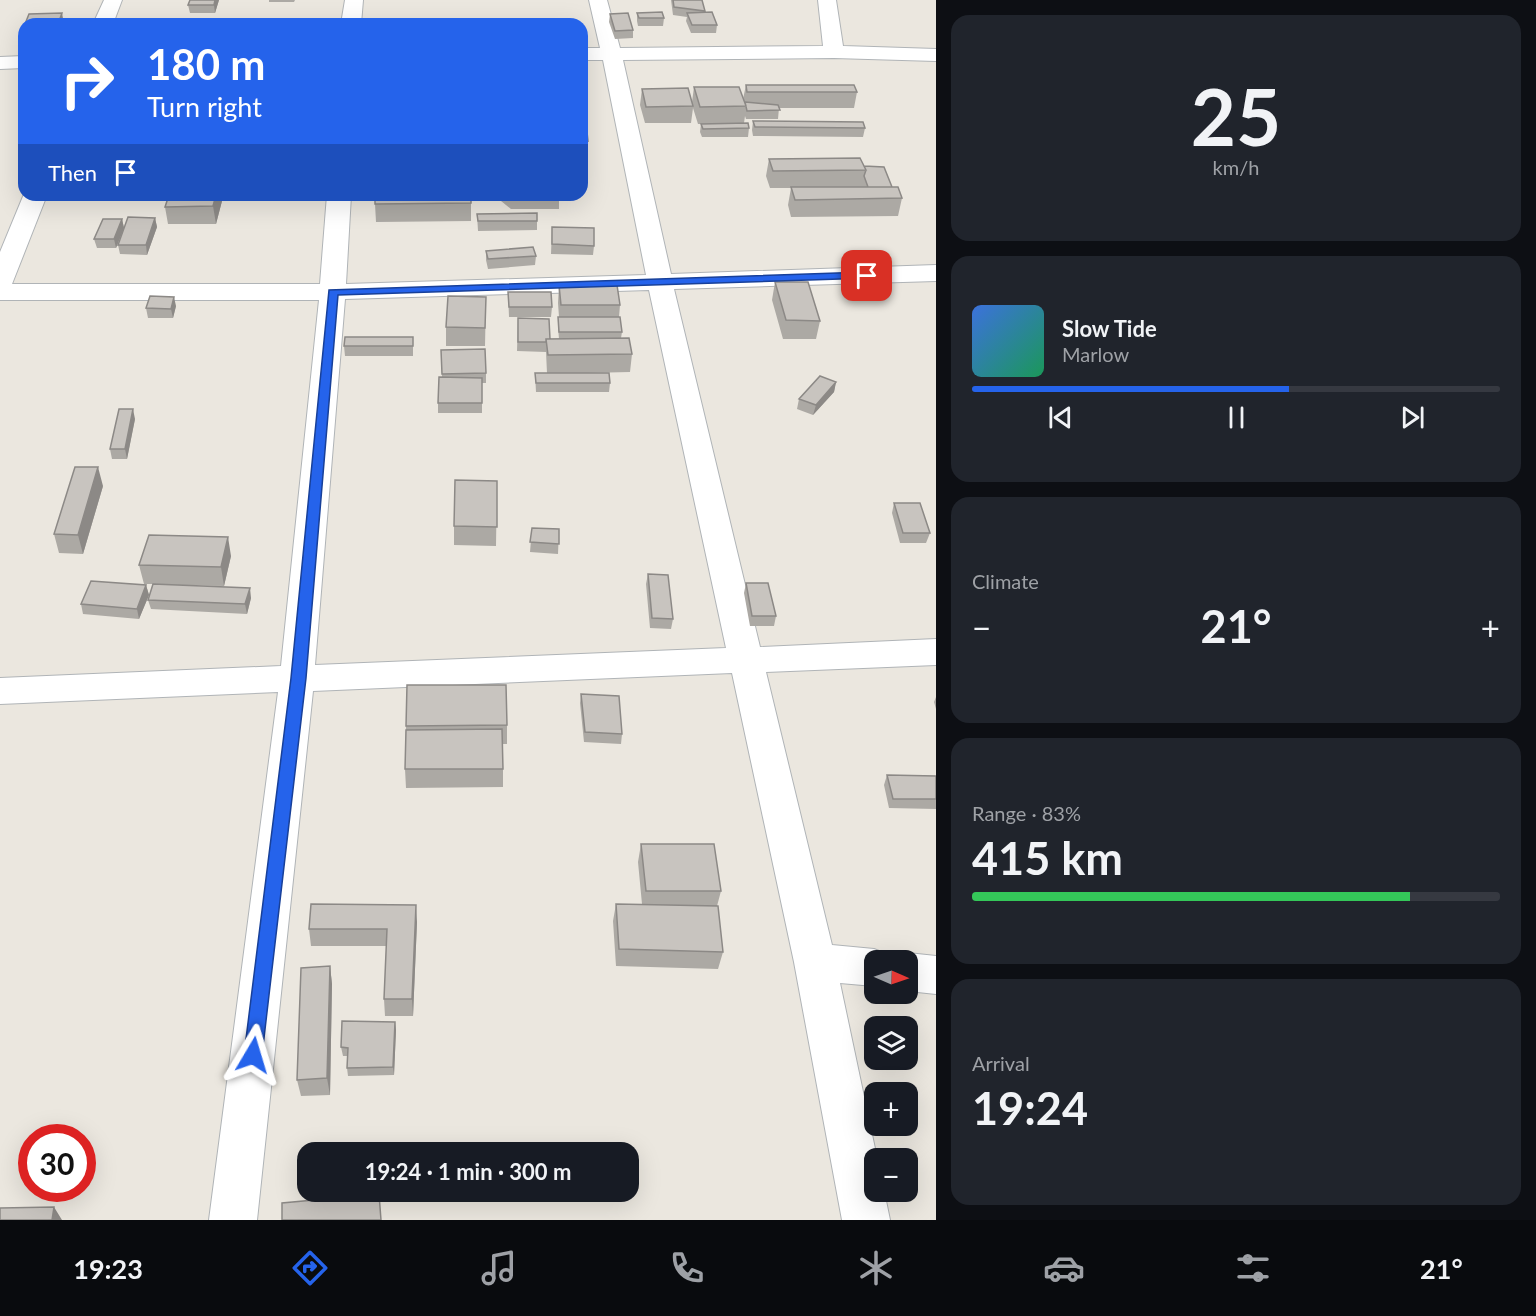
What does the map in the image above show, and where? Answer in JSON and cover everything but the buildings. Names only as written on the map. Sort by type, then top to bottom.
[{"type":"street","points":[[106,18],[113,0]]},
{"type":"street","points":[[352,18],[354,0]]},
{"type":"street","points":[[598,0],[597,54],[660,283],[747,660],[815,962],[866,1220]]},
{"type":"street","points":[[827,0],[834,52]]},
{"type":"street","points":[[597,54],[834,52],[936,56]]},
{"type":"street","points":[[0,63],[18,62]]},
{"type":"street","points":[[0,283],[33,201]]},
{"type":"street","points":[[233,1220],[298,678],[333,292],[339,201]]},
{"type":"street","points":[[0,292],[333,292],[936,273]]},
{"type":"street","points":[[0,691],[936,652]]},
{"type":"street","points":[[815,962],[864,967]]},
{"type":"street","points":[[918,973],[936,975]]},
{"type":"route","points":[[253,1055],[298,678],[333,292],[867,276]]}]
